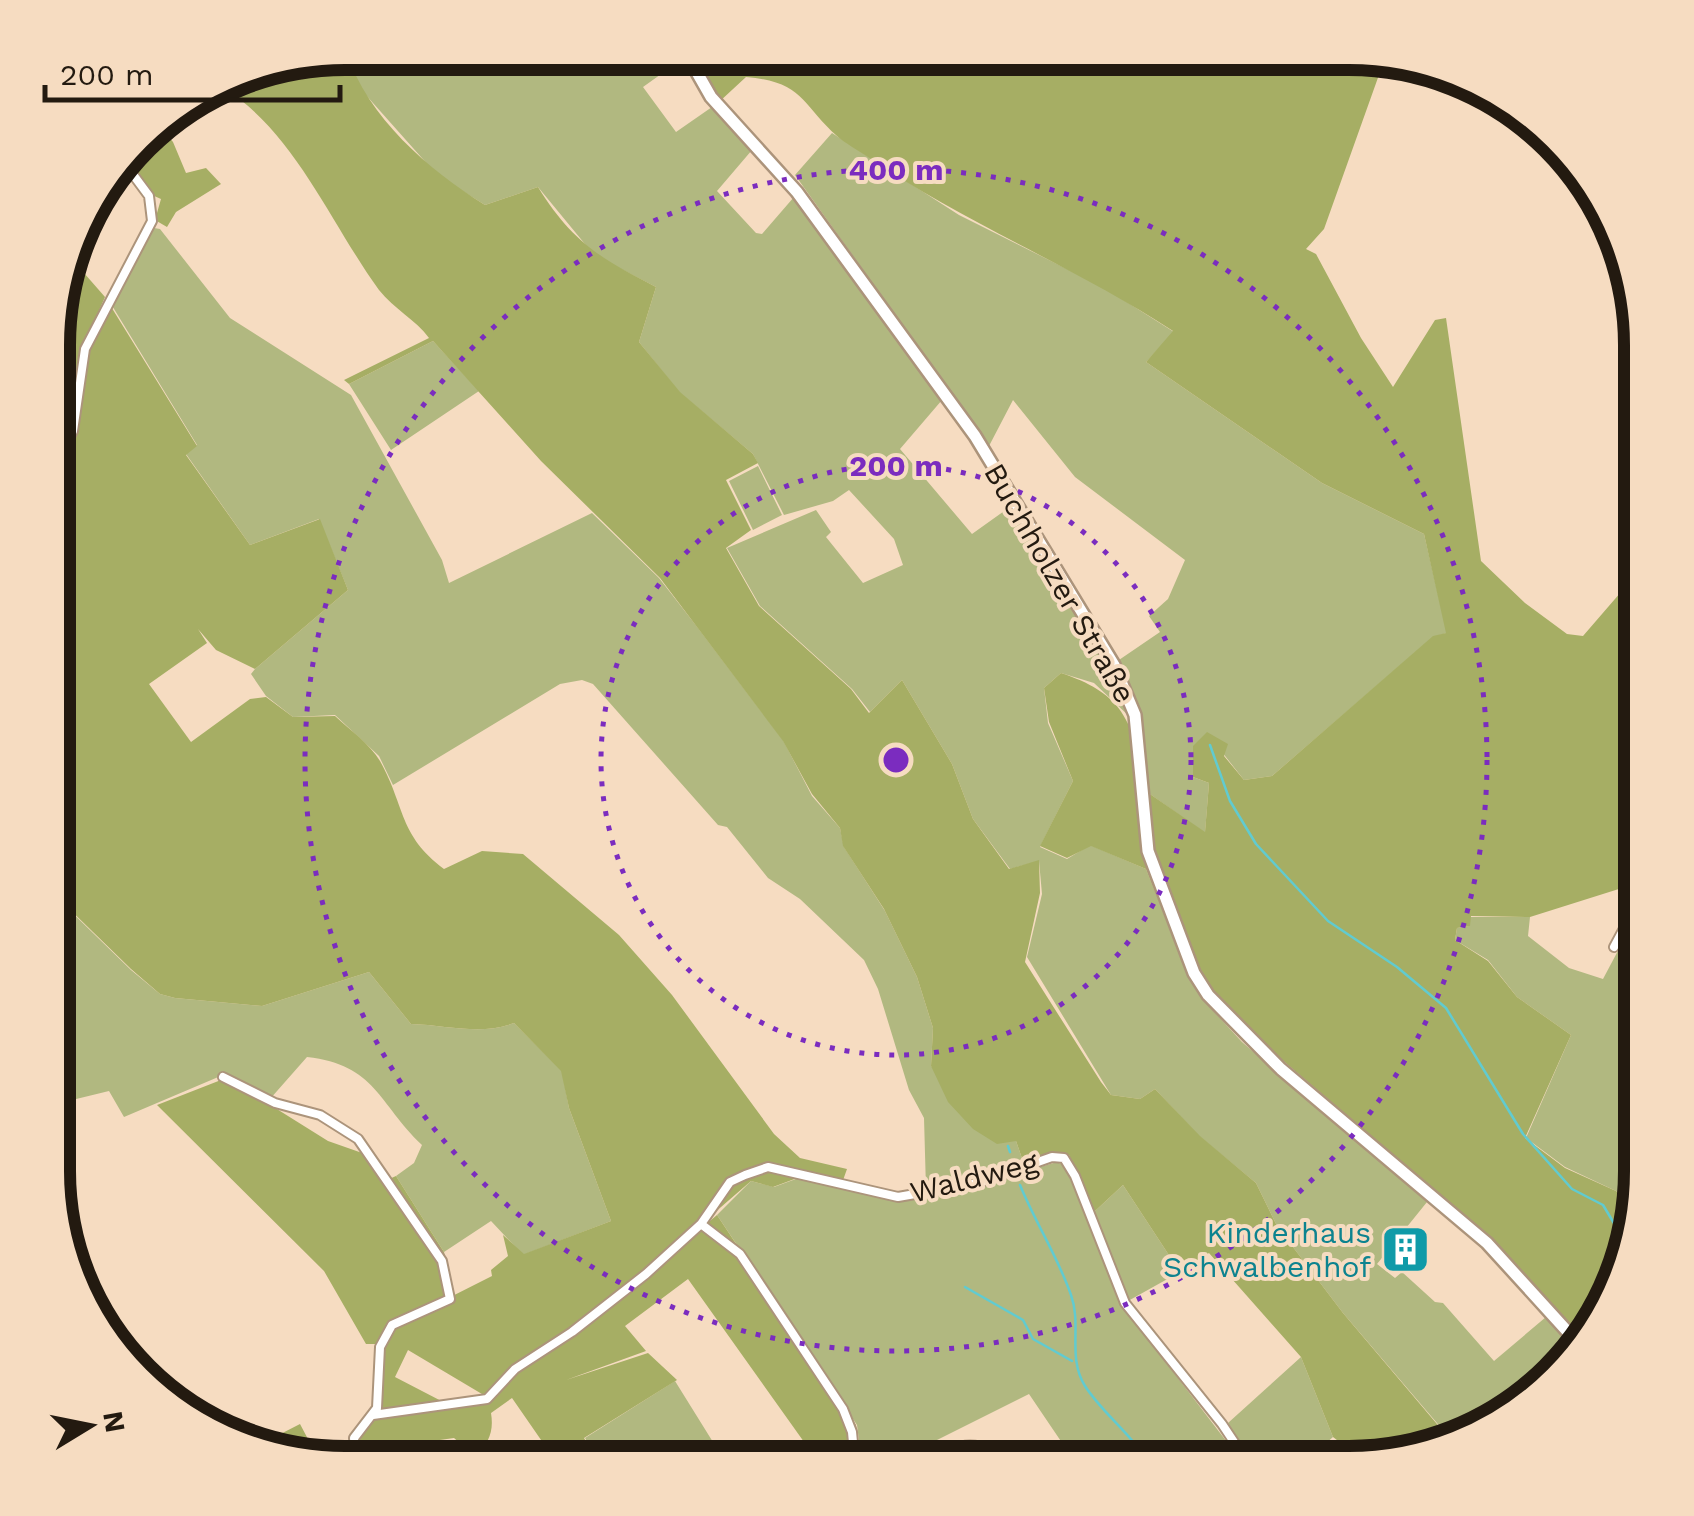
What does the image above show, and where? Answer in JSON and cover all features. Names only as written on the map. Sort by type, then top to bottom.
[{"type":"street","name":"Buchholzer Straße","points":[[696,70],[711,96],[797,192],[986,451],[1114,665],[1134,715],[1148,851],[1194,973],[1208,995],[1281,1069],[1487,1243],[1570,1334]]},
{"type":"street","points":[[70,434],[85,349],[152,220],[149,196],[131,172]]},
{"type":"street","points":[[1614,947],[1624,929]]},
{"type":"street","points":[[223,1077],[275,1104],[320,1115],[347,1130],[368,1150],[442,1260],[450,1298],[392,1325],[380,1347],[382,1387],[373,1414],[354,1438],[355,1446]]},
{"type":"street","name":"Waldweg","points":[[373,1414],[486,1399],[515,1368],[602,1309],[700,1224],[730,1182],[768,1167],[898,1197],[995,1178],[1052,1157],[1064,1158],[1080,1188],[1125,1303],[1236,1445]]},
{"type":"street","points":[[700,1224],[740,1254],[843,1409],[853,1446]]},
{"type":"green space","points":[[352,70],[663,70],[643,87],[676,132],[712,107],[752,150],[717,191],[756,233],[762,234],[794,197],[942,400],[900,449],[972,534],[1014,504],[1113,671],[1130,717],[1094,683],[1061,673],[1044,688],[1048,723],[1073,781],[1040,847],[1067,859],[1090,845],[1146,869],[1178,949],[1206,1003],[1242,1042],[1427,1202],[1377,1264],[1395,1278],[1402,1272],[1435,1302],[1443,1303],[1494,1361],[1546,1317],[1566,1339],[1530,1378],[1486,1409],[1442,1429],[1343,1313],[1277,1226],[1256,1183],[1199,1136],[1155,1089],[1140,1099],[1111,1095],[1027,957],[1042,894],[1039,861],[1010,869],[973,819],[952,764],[902,680],[870,712],[852,689],[760,606],[727,548],[816,510],[831,532],[826,537],[863,583],[903,565],[894,539],[849,490],[833,501],[784,515],[753,454],[679,392],[639,342],[656,287],[594,255],[538,187],[485,205],[437,175],[357,85]]},
{"type":"green space","points":[[354,70],[369,99],[402,140],[443,175],[485,205],[538,187],[563,222],[589,247],[656,287],[639,342],[680,392],[753,454],[758,463],[726,480],[751,530],[726,548],[759,606],[851,689],[869,713],[902,680],[952,764],[973,819],[1009,869],[1039,860],[1040,893],[1025,962],[1101,1082],[1111,1095],[1140,1099],[1155,1089],[1200,1136],[1256,1183],[1277,1226],[1343,1313],[1442,1429],[1385,1444],[1343,1445],[1333,1437],[1301,1357],[1209,1253],[1180,1272],[1123,1185],[1094,1212],[1069,1155],[1048,1154],[1024,1164],[1016,1141],[997,1144],[973,1129],[948,1102],[931,1066],[933,1028],[917,977],[884,909],[843,846],[840,828],[812,794],[783,741],[660,578],[541,461],[433,341],[349,384],[344,380],[429,338],[379,290],[292,155],[250,108],[232,94],[292,75]]},
{"type":"green space","points":[[700,70],[1380,72],[1324,229],[1306,249],[1316,254],[1361,338],[1393,387],[1435,320],[1446,318],[1481,561],[1525,603],[1567,634],[1583,636],[1623,585],[1624,887],[1530,917],[1471,916],[1470,926],[1457,928],[1455,940],[1488,961],[1517,997],[1571,1035],[1525,1138],[1565,1168],[1622,1197],[1619,1224],[1603,1276],[1573,1329],[1488,1236],[1226,1012],[1177,947],[1146,869],[1091,846],[1067,858],[1040,846],[1073,781],[1049,722],[1044,688],[1061,673],[1102,692],[1115,704],[1132,732],[1147,792],[1205,832],[1209,783],[1193,777],[1193,746],[1207,732],[1228,744],[1224,756],[1244,780],[1272,776],[1433,636],[1446,633],[1424,534],[1322,483],[1146,362],[1173,331],[905,181],[841,139],[791,89],[746,77],[719,102]]},
{"type":"green space","points":[[832,133],[959,215],[1103,287],[1174,332],[1146,362],[1322,483],[1424,534],[1447,633],[1433,637],[1272,776],[1244,780],[1207,733],[1193,747],[1193,777],[1209,783],[1205,833],[1147,792],[1135,709],[1116,662],[1160,632],[1149,616],[1168,599],[1185,560],[1075,477],[1013,400],[989,446],[795,175]]},
{"type":"green space","points":[[168,135],[186,173],[206,168],[221,184],[176,212],[167,227],[155,220],[161,199],[152,195],[134,170]]},
{"type":"green space","points":[[154,228],[160,229],[230,318],[351,395],[442,560],[449,583],[592,513],[659,578],[783,740],[812,796],[840,828],[844,847],[885,911],[917,977],[933,1028],[931,1066],[1016,1141],[1024,1164],[960,1184],[926,1189],[924,1118],[909,1090],[878,989],[864,960],[800,899],[768,878],[727,827],[718,825],[593,684],[582,680],[560,684],[393,785],[379,756],[335,715],[293,717],[266,696],[251,674],[348,590],[319,519],[250,545],[186,454],[197,445],[111,304]]},
{"type":"green space","points":[[81,269],[105,297],[82,349],[70,426],[72,309]]},
{"type":"green space","points":[[110,305],[197,446],[186,455],[250,545],[320,519],[348,590],[255,669],[216,650],[198,629],[207,643],[149,684],[191,742],[250,699],[266,697],[293,717],[335,716],[380,761],[410,832],[429,856],[444,869],[482,851],[523,854],[619,935],[672,995],[774,1134],[800,1158],[847,1169],[842,1183],[808,1174],[773,1187],[751,1181],[645,1273],[533,1355],[487,1397],[408,1350],[395,1377],[449,1405],[380,1412],[383,1347],[393,1326],[492,1276],[491,1270],[508,1256],[503,1235],[524,1254],[611,1221],[569,1108],[561,1071],[514,1023],[476,1029],[411,1024],[369,972],[262,1006],[175,998],[160,994],[71,910],[70,443],[77,431],[88,350]]},
{"type":"green space","points":[[433,341],[479,391],[391,450],[349,384]]},
{"type":"green space","points":[[758,466],[782,515],[753,530],[729,481]]},
{"type":"green space","points":[[71,911],[131,970],[160,994],[175,998],[262,1006],[369,972],[411,1024],[476,1029],[514,1023],[562,1071],[569,1108],[611,1221],[523,1255],[491,1221],[444,1252],[396,1176],[414,1163],[422,1145],[362,1077],[330,1061],[307,1057],[270,1099],[223,1075],[124,1117],[109,1091],[71,1100]]},
{"type":"green space","points":[[1470,917],[1530,917],[1528,936],[1569,968],[1603,979],[1620,947],[1624,949],[1622,1197],[1565,1167],[1526,1138],[1571,1035],[1517,997],[1488,960],[1455,940],[1457,928],[1469,926]]},
{"type":"green space","points":[[221,1080],[253,1094],[328,1141],[365,1154],[387,1180],[396,1176],[444,1252],[454,1294],[391,1324],[378,1344],[366,1344],[324,1271],[157,1105]]},
{"type":"green space","points":[[1057,1162],[1065,1166],[1122,1305],[1229,1445],[1064,1445],[1029,1394],[926,1445],[860,1445],[857,1425],[717,1215],[751,1181],[774,1187],[804,1176],[897,1200],[984,1184]]},
{"type":"green space","points":[[1123,1185],[1180,1272],[1128,1301],[1111,1269],[1094,1212]]},
{"type":"green space","points":[[717,1215],[856,1425],[859,1445],[807,1446],[688,1279],[625,1326],[646,1351],[566,1380],[648,1353],[677,1380],[584,1438],[589,1446],[545,1446],[512,1398],[491,1413],[492,1426],[484,1446],[463,1446],[454,1438],[398,1446],[357,1446],[363,1431],[381,1416],[488,1401],[517,1372],[607,1308]]},
{"type":"green space","points":[[1301,1357],[1333,1437],[1324,1445],[1242,1445],[1228,1423]]},
{"type":"green space","points":[[675,1381],[715,1446],[590,1446],[585,1438]]},
{"type":"green space","points":[[300,1424],[309,1441],[314,1439],[319,1445],[309,1444],[274,1437]]},
{"type":"waterway","points":[[1210,745],[1230,801],[1256,844],[1328,921],[1397,967],[1446,1008],[1523,1134],[1572,1189],[1603,1205],[1618,1229]]},
{"type":"waterway","points":[[1008,1146],[1010,1152]]},
{"type":"waterway","points":[[1020,1185],[1071,1295],[1080,1375],[1092,1396],[1136,1445]]},
{"type":"waterway","points":[[965,1287],[1023,1320],[1033,1339],[1072,1361]]},
{"type":"place","name":"Kinderhaus Schwalbenhof","points":[[1406,1249]]}]
